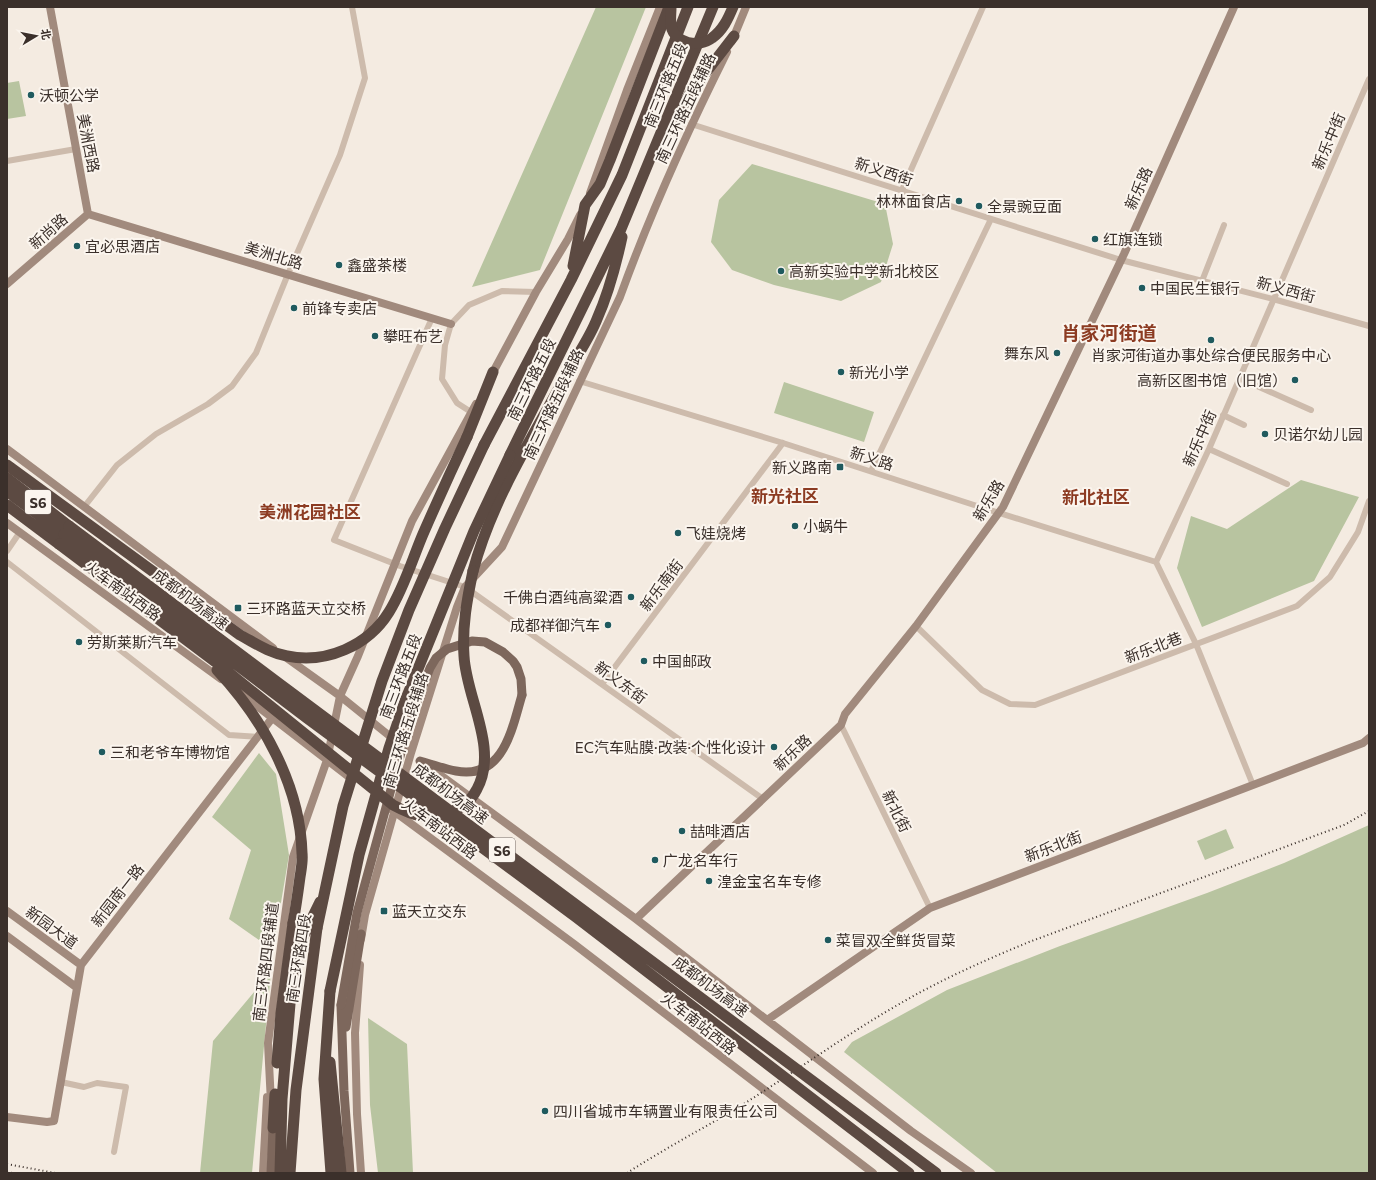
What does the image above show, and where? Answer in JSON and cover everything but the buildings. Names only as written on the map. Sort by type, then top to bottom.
[{"type":"highway","points":[[571,280],[585,205],[600,184],[670,7]]},
{"type":"highway","points":[[670,7],[671,27],[674,34],[680,39],[692,43],[705,41],[712,38],[722,28],[733,7]]},
{"type":"highway","name":"南三环路五段","points":[[360,751],[382,681],[409,610],[445,528],[484,445],[571,280],[622,175],[688,7]]},
{"type":"highway","name":"南三环路五段","points":[[327,1032],[330,991],[359,855],[384,767],[405,701],[474,532],[625,219],[713,7]]},
{"type":"highway","points":[[643,178],[690,93],[734,36]]},
{"type":"highway","points":[[7,506],[218,663],[393,805],[407,813],[434,818],[457,810],[466,804],[475,794],[484,770],[485,754],[466,674],[464,656],[466,602],[479,549],[508,481],[597,320],[610,286],[618,259],[625,219]]},
{"type":"highway","points":[[7,465],[240,635],[267,650],[279,654],[293,657],[313,657],[339,652],[352,647],[372,632],[385,618],[400,590],[430,517],[467,437],[493,372]]},
{"type":"highway","name":"成都机场高速","points":[[7,478],[270,678],[936,1173]]},
{"type":"highway","name":"成都机场高速","points":[[7,491],[301,713],[576,917],[909,1173]]},
{"type":"highway","points":[[198,649],[228,682],[259,725],[284,771],[298,822],[302,854],[281,1013],[273,1128]]},
{"type":"highway","name":"南三环路四段","points":[[290,1173],[296,1090],[314,925],[323,894],[343,806],[360,751]]},
{"type":"highway","points":[[280,1173],[282,1099],[292,980],[301,941],[314,925]]},
{"type":"highway","points":[[327,1032],[324,1079],[331,1173]]},
{"type":"highway","points":[[327,1032],[341,1173]]},
{"type":"main road","name":"美洲西路","points":[[50,7],[88,214]]},
{"type":"main road","points":[[328,760],[340,696],[358,656],[412,521],[536,292],[568,239],[585,205],[660,7]]},
{"type":"main road","name":"南三环路五段辅路","points":[[395,812],[411,753],[457,607],[465,587],[502,547],[579,381],[620,298],[634,260],[691,124],[734,36],[746,7]]},
{"type":"main road","name":"新乐路","points":[[636,919],[841,725],[845,714],[916,626],[1003,507],[1121,260],[1234,7]]},
{"type":"main road","name":"美洲北路","points":[[88,214],[451,324]]},
{"type":"main road","name":"新尚路","points":[[7,284],[88,214]]},
{"type":"main road","points":[[7,449],[252,633],[340,696],[420,760],[636,919],[911,1131],[971,1173]]},
{"type":"main road","name":"火车南站西路","points":[[7,523],[273,717],[395,812],[574,944],[873,1173]]},
{"type":"main road","points":[[350,1173],[344,1090],[342,1005],[357,913],[410,720],[430,668],[436,658],[447,649],[472,641],[485,642],[504,652],[513,661],[519,672],[522,684],[522,695],[509,738],[503,751],[483,769],[471,772],[456,772],[420,760]]},
{"type":"main road","name":"新园南一路","points":[[7,1117],[47,1122],[54,1121],[81,965],[273,717]]},
{"type":"main road","name":"新乐北街","points":[[767,1020],[930,908],[1253,785],[1363,742],[1369,738]]},
{"type":"main road","name":"南三环路四段辅道","points":[[271,1173],[273,1128],[268,1070],[268,1043],[293,857],[328,760]]},
{"type":"main road","points":[[344,1090],[346,1028],[365,915],[395,812]]},
{"type":"main road","name":"新园大道","points":[[7,911],[81,965]]},
{"type":"main road","points":[[361,1173],[357,1114],[355,1033],[362,934]]},
{"type":"main road","points":[[7,936],[76,987]]},
{"type":"main road","points":[[263,1173],[268,1070]]},
{"type":"street","points":[[84,507],[117,465],[156,434],[208,404],[232,386],[256,354],[288,274],[340,155],[365,78],[352,7]]},
{"type":"street","points":[[902,190],[983,7]]},
{"type":"street","name":"新乐中街","points":[[1156,562],[1209,449],[1369,79]]},
{"type":"street","name":"新义西街","points":[[691,124],[1121,260],[1273,299],[1369,326]]},
{"type":"street","points":[[7,161],[76,149]]},
{"type":"street","points":[[871,471],[991,219]]},
{"type":"street","points":[[1202,281],[1224,225]]},
{"type":"street","points":[[471,412],[457,403],[442,379],[444,345],[451,324],[469,305],[502,291],[536,292]]},
{"type":"street","name":"新义东街","points":[[432,318],[334,540],[395,564],[465,587],[763,799]]},
{"type":"street","points":[[1239,378],[1311,410]]},
{"type":"street","name":"新义路","points":[[579,381],[784,443],[1156,562]]},
{"type":"street","points":[[1223,415],[1244,425]]},
{"type":"street","name":"新乐南街","points":[[602,684],[784,443]]},
{"type":"street","points":[[1209,449],[1287,484]]},
{"type":"street","name":"新乐北巷","points":[[916,626],[982,690],[1010,704],[1035,705],[1297,606],[1330,578],[1358,532],[1369,501]]},
{"type":"street","points":[[7,551],[20,532]]},
{"type":"street","points":[[7,562],[229,734],[258,736]]},
{"type":"street","points":[[1156,562],[1196,644],[1253,785]]},
{"type":"street","name":"新北街","points":[[841,725],[930,908]]},
{"type":"street","points":[[61,1082],[84,1087],[97,1083],[126,1087],[114,1152]]},
{"type":"green space","points":[[596,7],[646,7],[540,270],[472,287]]},
{"type":"green space","points":[[19,81],[26,116],[7,119],[7,83]]},
{"type":"green space","points":[[752,164],[885,204],[893,244],[881,282],[841,301],[774,285],[732,270],[711,242],[719,200]]},
{"type":"green space","points":[[784,382],[874,412],[864,442],[774,413]]},
{"type":"green space","points":[[1301,480],[1359,497],[1314,581],[1202,627],[1177,568],[1191,516],[1227,529]]},
{"type":"green space","points":[[259,753],[276,774],[289,855],[273,950],[229,919],[251,850],[212,817]]},
{"type":"green space","points":[[1369,825],[1369,1173],[997,1173],[844,1052],[852,1042],[947,990],[1060,946],[1207,893],[1284,863]]},
{"type":"green space","points":[[1226,829],[1234,848],[1205,860],[1197,841]]},
{"type":"green space","points":[[271,972],[252,1173],[200,1173],[213,1041]]},
{"type":"green space","points":[[368,1018],[407,1044],[413,1173],[378,1173],[370,1105]]},
{"type":"railway","points":[[627,1173],[655,1155],[742,1105],[887,1011],[953,976],[1029,942],[1344,825],[1369,811]]},
{"type":"railway","points":[[7,1164],[55,1173]]},
{"type":"railway","points":[[7,1172],[12,1173]]},
{"type":"place","name":"沃顿公学","points":[[31,95]]},
{"type":"place","name":"林林面食店","points":[[959,201]]},
{"type":"place","name":"全景豌豆面","points":[[979,206]]},
{"type":"place","name":"红旗连锁","points":[[1095,239]]},
{"type":"place","name":"宜必思酒店","points":[[77,246]]},
{"type":"place","name":"鑫盛茶楼","points":[[339,265]]},
{"type":"place","name":"高新实验中学新北校区","points":[[781,271]]},
{"type":"place","name":"中国民生银行","points":[[1142,288]]},
{"type":"place","name":"前锋专卖店","points":[[294,308]]},
{"type":"place","name":"攀旺布艺","points":[[375,336]]},
{"type":"place","name":"肖家河街道办事处综合便民服务中心","points":[[1211,340]]},
{"type":"place","name":"舞东风","points":[[1057,353]]},
{"type":"place","name":"新光小学","points":[[841,372]]},
{"type":"place","name":"高新区图书馆（旧馆）","points":[[1295,380]]},
{"type":"place","name":"贝诺尔幼儿园","points":[[1265,434]]},
{"type":"place","name":"新义路南","points":[[840,467]]},
{"type":"place","name":"小蜗牛","points":[[795,526]]},
{"type":"place","name":"飞娃烧烤","points":[[678,533]]},
{"type":"place","name":"千佛白酒纯高粱酒","points":[[631,597]]},
{"type":"place","name":"三环路蓝天立交桥","points":[[238,608]]},
{"type":"place","name":"成都祥御汽车","points":[[608,625]]},
{"type":"place","name":"劳斯莱斯汽车","points":[[79,642]]},
{"type":"place","name":"中国邮政","points":[[644,661]]},
{"type":"place","name":"EC汽车贴膜·改装·个性化设计","points":[[774,747]]},
{"type":"place","name":"三和老爷车博物馆","points":[[102,752]]},
{"type":"place","name":"喆啡酒店","points":[[682,831]]},
{"type":"place","name":"广龙名车行","points":[[655,860]]},
{"type":"place","name":"湟金宝名车专修","points":[[709,881]]},
{"type":"place","name":"蓝天立交东","points":[[384,911]]},
{"type":"place","name":"菜冒双全鲜货冒菜","points":[[828,940]]},
{"type":"place","name":"四川省城市车辆置业有限责任公司","points":[[545,1111]]},
{"type":"district","name":"肖家河街道","points":[[1109,332]]},
{"type":"district","name":"新光社区","points":[[785,495]]},
{"type":"district","name":"新北社区","points":[[1096,496]]},
{"type":"district","name":"美洲花园社区","points":[[310,511]]}]
